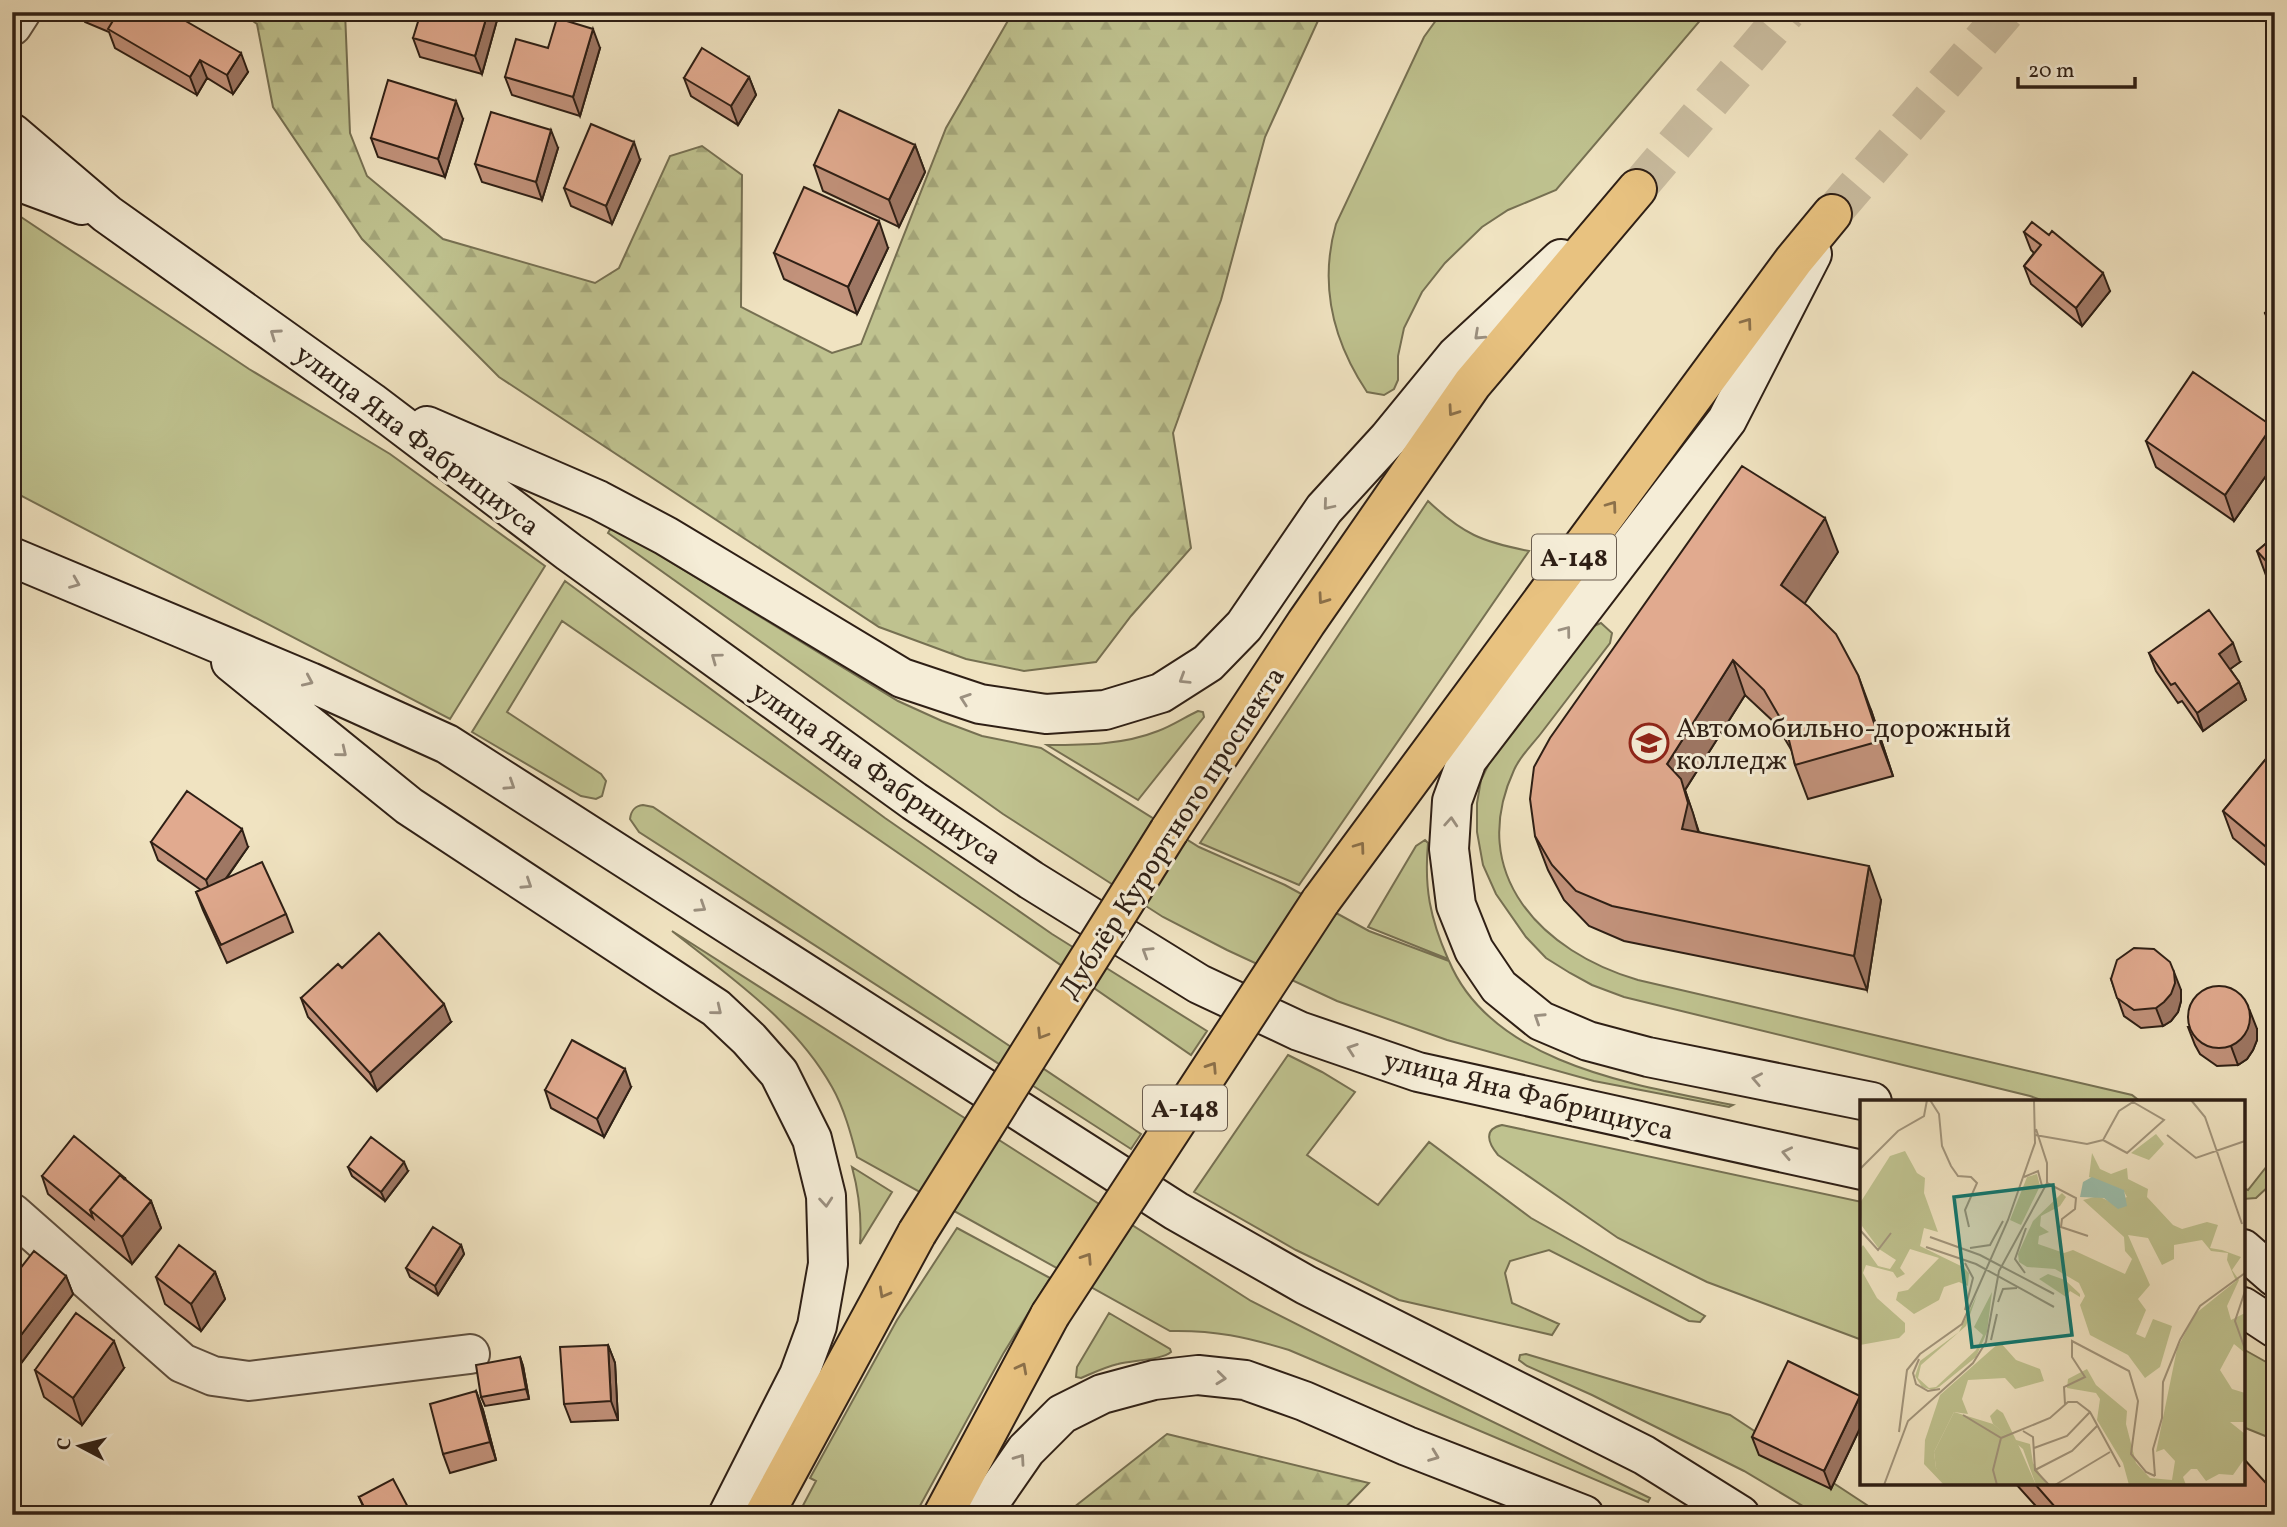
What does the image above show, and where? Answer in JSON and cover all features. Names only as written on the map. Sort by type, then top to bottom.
[{"type":"main road","points":[[12,26],[21,12]]},
{"type":"main road","name":"улица Яна Фабрициуса","points":[[12,133],[107,214],[371,401],[569,552],[914,801],[1031,880],[1199,984],[1299,1031],[1418,1072],[1860,1170]]},
{"type":"main road","points":[[12,179],[107,214]]},
{"type":"main road","name":"Дублёр Курортного проспекта","points":[[371,401],[598,500],[655,530],[902,678],[980,704],[1046,714],[1105,710],[1161,693],[1208,663],[1244,626],[1324,509],[1388,439],[1456,356],[1637,189],[1472,384],[1306,624],[1169,831],[917,1233],[764,1515]]},
{"type":"main road","name":"А-148","points":[[943,1515],[1050,1315],[1320,902],[1785,271],[1832,214],[1727,420],[1468,760],[1452,801],[1449,849],[1456,905],[1474,950],[1499,987],[1541,1021],[1588,1041],[1648,1058],[1862,1100]]},
{"type":"main road","points":[[12,558],[194,632],[447,744],[1176,1211],[1306,1285],[1644,1455],[1740,1515]]},
{"type":"main road","points":[[194,632],[408,806],[716,1008],[749,1039],[779,1073],[812,1139],[826,1196],[828,1264],[817,1326],[799,1375],[728,1515]]},
{"type":"main road","points":[[12,1213],[182,1363],[214,1376],[249,1381],[470,1354]]},
{"type":"main road","points":[[2245,1251],[2275,1277]]},
{"type":"main road","points":[[2245,1308],[2275,1328]]},
{"type":"main road","points":[[981,1515],[1026,1450],[1062,1414],[1102,1394],[1154,1380],[1198,1375],[1245,1380],[1292,1397],[1584,1515]]},
{"type":"green space","points":[[241,12],[345,12],[350,133],[367,176],[443,239],[595,283],[619,268],[670,156],[702,146],[742,175],[741,307],[832,353],[861,344],[946,128],[1013,12],[1322,12],[1265,137],[1221,300],[1173,433],[1191,548],[1131,616],[1096,662],[1024,671],[966,659],[879,627],[499,377],[362,239],[273,107],[257,24]]},
{"type":"green space","points":[[1442,12],[1699,12],[1704,16],[1556,190],[1508,210],[1482,227],[1445,263],[1422,292],[1404,328],[1398,356],[1398,380],[1394,389],[1384,395],[1367,392],[1345,353],[1332,311],[1329,290],[1331,246],[1336,224],[1424,37]]},
{"type":"green space","points":[[12,211],[249,369],[390,454],[545,566],[450,719],[12,491]]},
{"type":"green space","points":[[1428,501],[1474,535],[1529,551],[1299,885],[1200,843]]},
{"type":"green space","points":[[612,526],[898,701],[982,736],[1041,748],[1199,847],[1285,885],[1369,931],[1449,961],[1470,996],[1498,1024],[1532,1047],[1612,1078],[1733,1105],[1729,1107],[1594,1081],[1447,1040],[1337,1001],[1163,917],[1003,814],[608,533]]},
{"type":"green space","points":[[565,581],[885,818],[1052,934],[1207,1031],[1191,1055],[562,621],[507,712],[601,774],[606,781],[602,796],[596,799],[581,796],[472,732]]},
{"type":"green space","points":[[1601,623],[1612,633],[1610,643],[1520,760],[1514,770],[1502,808],[1500,843],[1507,875],[1522,903],[1544,929],[1571,950],[1603,967],[1638,980],[2132,1095],[2138,1100],[2041,1100],[1624,997],[1592,985],[1546,958],[1526,937],[1496,894],[1483,865],[1477,832],[1477,803],[1481,780],[1496,749],[1589,628]]},
{"type":"green space","points":[[1198,711],[1203,712],[1204,717],[1138,800],[1047,745],[1118,742],[1145,736]]},
{"type":"green space","points":[[643,805],[653,807],[1141,1134],[1131,1149],[639,832],[630,819],[634,809]]},
{"type":"green space","points":[[1425,840],[1428,843],[1430,903],[1448,959],[1368,927],[1416,846]]},
{"type":"green space","points":[[672,931],[1251,1301],[1650,1498],[1648,1502],[1289,1350],[1230,1335],[1170,1331],[857,1157],[836,1095],[800,1041],[738,983]]},
{"type":"green space","points":[[1288,1055],[1355,1092],[1307,1155],[1378,1205],[1429,1142],[1531,1218],[1705,1316],[1700,1322],[1689,1321],[1549,1250],[1510,1261],[1505,1273],[1512,1303],[1559,1324],[1552,1335],[1399,1300],[1296,1250],[1194,1192]]},
{"type":"green space","points":[[1502,1125],[1860,1202],[1860,1339],[1707,1282],[1618,1238],[1498,1155],[1489,1137],[1496,1127]]},
{"type":"green space","points":[[2267,1166],[2275,1167],[2275,1188],[2270,1185],[2256,1198],[2245,1199],[2245,1189],[2248,1190]]},
{"type":"green space","points":[[852,1167],[892,1192],[860,1244],[861,1224]]},
{"type":"green space","points":[[957,1228],[1050,1278],[1003,1354],[915,1515],[799,1513],[816,1481],[810,1478],[897,1320]]},
{"type":"green space","points":[[1109,1313],[1171,1352],[1161,1357],[1113,1365],[1081,1378],[1076,1377],[1077,1367]]},
{"type":"green space","points":[[2245,1350],[2275,1367],[2275,1440],[2245,1428]]},
{"type":"green space","points":[[1526,1354],[1730,1415],[1882,1515],[1818,1515],[1744,1471],[1592,1395],[1527,1366],[1519,1360],[1520,1355]]},
{"type":"green space","points":[[1167,1434],[1369,1483],[1338,1515],[1064,1515]]},
{"type":"building","points":[[99,12],[170,12],[241,53],[227,75],[200,60],[190,77],[108,29],[114,19]]},
{"type":"building","points":[[421,12],[488,12],[475,56],[413,38]]},
{"type":"building","points":[[557,18],[593,29],[573,97],[505,77],[516,39],[548,48]]},
{"type":"building","points":[[702,48],[749,77],[731,106],[684,78]]},
{"type":"building","points":[[388,80],[456,101],[438,159],[371,138]]},
{"type":"building","points":[[839,110],[915,145],[889,200],[814,165]]},
{"type":"building","points":[[491,112],[551,130],[536,182],[475,164]]},
{"type":"building","points":[[591,124],[634,142],[606,206],[564,188]]},
{"type":"building","points":[[804,187],[879,221],[848,287],[774,253]]},
{"type":"building","points":[[2032,222],[2049,235],[2052,231],[2103,273],[2076,308],[2024,266],[2041,245],[2024,232]]},
{"type":"building","points":[[2275,303],[2275,323],[2265,313]]},
{"type":"building","points":[[2193,372],[2272,426],[2225,495],[2146,441]]},
{"type":"building","name":"Автомобильно-дорожный колледж","points":[[1742,466],[1825,518],[1781,585],[1809,607],[1836,634],[1858,675],[1880,741],[1795,765],[1786,728],[1764,690],[1733,660],[1667,764],[1681,779],[1688,803],[1682,829],[1869,866],[1854,956],[1612,906],[1576,891],[1552,865],[1535,836],[1530,799],[1534,767],[1550,738]]},
{"type":"building","points":[[2275,536],[2275,571],[2257,551]]},
{"type":"building","points":[[2209,610],[2233,643],[2219,654],[2239,682],[2197,713],[2175,683],[2171,685],[2149,653]]},
{"type":"building","points":[[2275,748],[2275,846],[2271,851],[2223,811]]},
{"type":"building","points":[[187,791],[242,829],[206,880],[151,842]]},
{"type":"building","points":[[262,862],[286,914],[221,945],[196,892]]},
{"type":"building","points":[[379,933],[444,1004],[370,1073],[301,998],[338,964],[342,968]]},
{"type":"building","points":[[2134,948],[2154,949],[2170,962],[2174,972],[2175,983],[2171,994],[2156,1008],[2134,1010],[2117,998],[2111,979],[2117,960]]},
{"type":"building","points":[[2219,986],[2231,988],[2241,995],[2248,1005],[2248,1029],[2241,1039],[2231,1046],[2219,1048],[2207,1046],[2197,1039],[2190,1029],[2188,1017],[2190,1005],[2197,995],[2207,988]]},
{"type":"building","points":[[572,1040],[625,1069],[597,1119],[545,1090]]},
{"type":"building","points":[[74,1136],[125,1178],[120,1175],[90,1210],[93,1218],[42,1176]]},
{"type":"building","points":[[371,1137],[404,1162],[381,1192],[348,1167]]},
{"type":"building","points":[[120,1175],[151,1201],[122,1237],[90,1210]]},
{"type":"building","points":[[433,1227],[461,1245],[435,1286],[406,1268]]},
{"type":"building","points":[[179,1245],[215,1272],[191,1304],[156,1277]]},
{"type":"building","points":[[34,1251],[66,1276],[15,1343],[12,1341],[12,1279]]},
{"type":"building","points":[[76,1313],[114,1341],[73,1398],[35,1370]]},
{"type":"building","points":[[608,1345],[611,1401],[564,1404],[560,1347]]},
{"type":"building","points":[[520,1357],[526,1389],[481,1397],[476,1365]]},
{"type":"building","points":[[1788,1361],[1860,1396],[1824,1471],[1752,1437]]},
{"type":"building","points":[[476,1391],[490,1442],[443,1454],[430,1404]]},
{"type":"building","points":[[2245,1460],[2275,1493],[2275,1515],[2062,1515],[2036,1485],[2245,1485]]},
{"type":"building","points":[[393,1479],[410,1511],[403,1515],[368,1515],[359,1497]]},
{"type":"building","points":[[97,1508],[129,1515],[96,1515]]},
{"type":"tunnel","points":[[1637,189],[1787,12]]},
{"type":"tunnel","points":[[1832,214],[2006,12]]},
{"type":"place","name":"Автомобильно-дорожный колледж","points":[[1649,743]]}]
